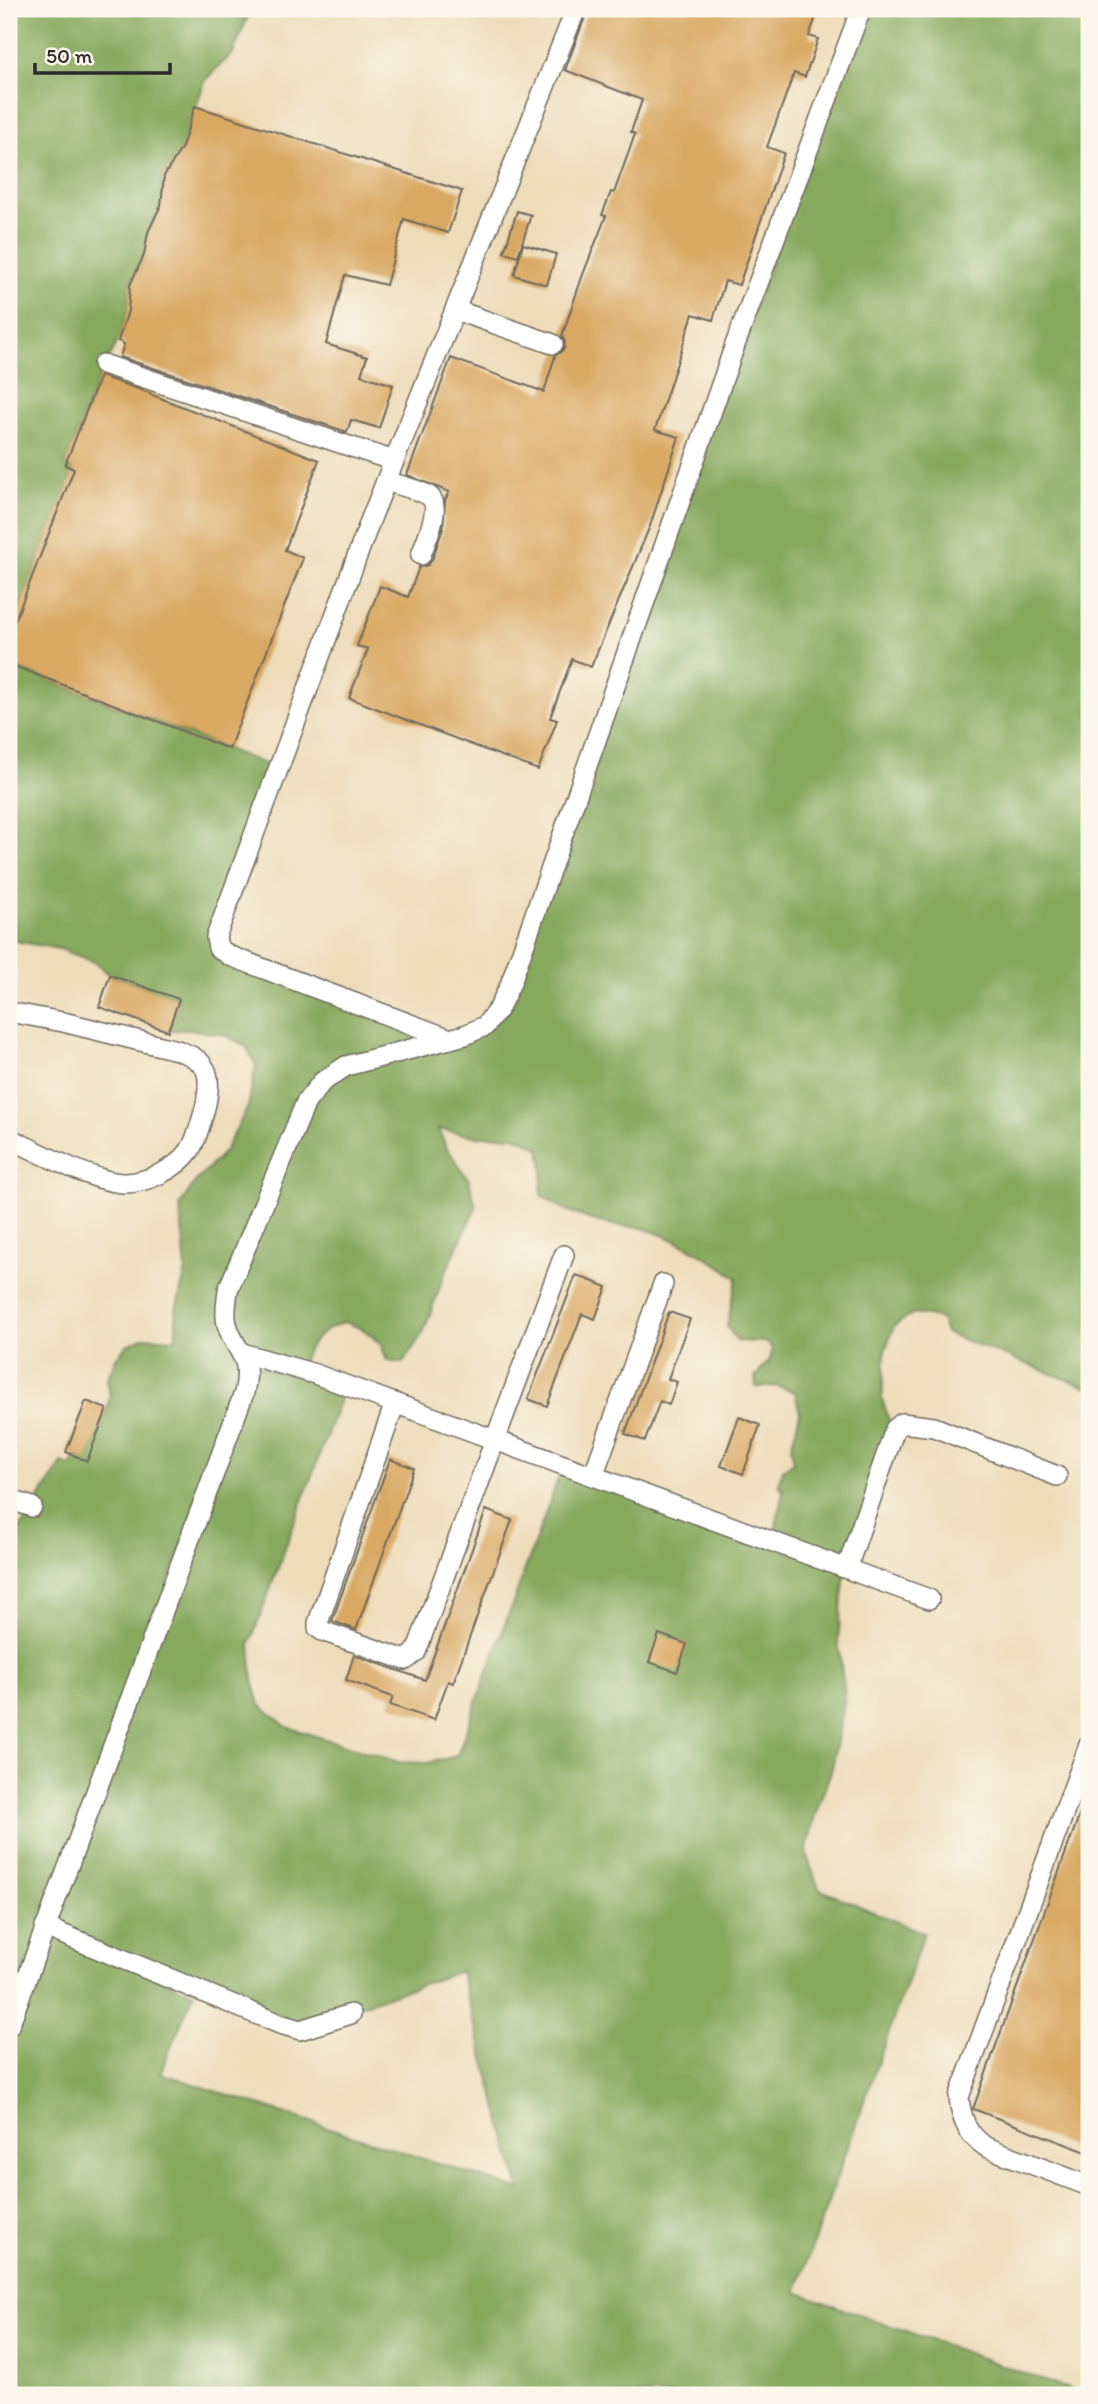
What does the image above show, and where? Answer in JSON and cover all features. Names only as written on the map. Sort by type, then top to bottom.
[{"type":"street","points":[[450,1039],[230,956],[218,948],[216,937],[394,461],[576,9]]},
{"type":"street","points":[[9,2026],[244,1393],[248,1377],[247,1365],[227,1323],[228,1290],[306,1102],[322,1082],[346,1066],[450,1039],[485,1026],[499,1008],[510,985],[735,345],[860,9]]},
{"type":"street","points":[[455,310],[554,344]]},
{"type":"street","points":[[103,364],[394,461]]},
{"type":"street","points":[[387,481],[429,496],[434,504],[435,513],[421,555]]},
{"type":"street","points":[[9,1012],[177,1050],[192,1056],[206,1069],[209,1082],[202,1118],[190,1150],[162,1173],[145,1179],[123,1183],[82,1171],[9,1138]]},
{"type":"street","points":[[395,1403],[317,1623],[322,1631],[406,1660],[416,1653],[564,1255]]},
{"type":"street","points":[[593,1476],[663,1284]]},
{"type":"street","points":[[242,1353],[285,1364],[395,1403],[929,1599]]},
{"type":"street","points":[[846,1568],[895,1429],[902,1423],[934,1427],[1057,1476]]},
{"type":"street","points":[[9,1499],[32,1507]]},
{"type":"street","points":[[1089,1745],[959,2097],[960,2114],[967,2128],[980,2143],[1089,2186]]},
{"type":"street","points":[[45,1927],[232,2005],[300,2030],[351,2014]]},
{"type":"green space","points":[[9,9],[251,9],[233,53],[205,80],[182,147],[164,176],[161,205],[148,232],[144,255],[130,285],[128,311],[118,341],[100,375],[65,465],[74,469],[9,636]]},
{"type":"green space","points":[[865,9],[1089,9],[1089,1388],[946,1333],[941,1319],[914,1313],[894,1326],[885,1351],[882,1399],[891,1427],[844,1563],[774,1538],[783,1490],[778,1484],[783,1469],[794,1462],[791,1448],[800,1413],[795,1392],[776,1386],[756,1387],[755,1377],[770,1360],[772,1348],[766,1342],[737,1341],[727,1326],[737,1278],[680,1242],[642,1228],[618,1226],[586,1218],[541,1195],[543,1170],[540,1148],[516,1136],[475,1136],[438,1129],[446,1147],[469,1180],[476,1207],[445,1273],[423,1333],[403,1363],[387,1361],[381,1344],[363,1329],[345,1322],[318,1337],[308,1349],[301,1365],[246,1349],[230,1306],[309,1104],[347,1070],[488,1030]]},
{"type":"green space","points":[[9,664],[275,768],[212,937],[437,1039],[320,1079],[224,1291],[244,1377],[9,2014],[9,1545],[62,1463],[71,1467],[75,1456],[87,1460],[107,1409],[110,1395],[107,1379],[116,1358],[127,1345],[144,1337],[176,1339],[176,1310],[186,1270],[180,1205],[195,1182],[224,1152],[248,1107],[256,1065],[246,1046],[225,1035],[188,1029],[168,1031],[179,999],[110,975],[96,963],[60,949],[9,940]]},
{"type":"green space","points":[[251,1364],[344,1388],[250,1644],[253,1680],[260,1705],[287,1727],[399,1762],[427,1763],[457,1756],[562,1468],[845,1571],[838,1640],[845,1697],[832,1768],[815,1815],[806,1853],[819,1889],[924,1933],[796,2292],[1085,2395],[9,2395],[9,2039],[47,1933],[194,1993],[160,2073],[520,2190],[460,1971],[301,2026],[50,1925]]},
{"type":"building","points":[[588,9],[819,9],[809,36],[818,39],[805,77],[794,73],[767,147],[784,153],[739,285],[725,281],[713,320],[693,314],[655,430],[679,437],[650,526],[591,667],[572,659],[550,718],[557,720],[538,770],[349,698],[368,649],[357,646],[380,586],[408,597],[419,567],[428,565],[432,560],[443,528],[445,500],[449,492],[407,475],[451,358],[544,392],[555,356],[564,349],[562,336],[606,216],[602,215],[611,192],[614,193],[635,134],[631,132],[642,100],[565,70]]},
{"type":"building","points":[[195,106],[462,191],[448,233],[404,219],[386,285],[345,275],[326,344],[367,357],[361,375],[393,385],[379,428],[351,420],[347,432],[120,357],[124,344],[118,341],[128,311],[130,285],[144,255],[148,232],[161,205],[164,176],[182,147]]},
{"type":"building","points":[[517,211],[531,215],[518,256],[504,252]]},
{"type":"building","points":[[523,244],[556,254],[547,285],[514,275]]},
{"type":"building","points":[[100,376],[319,460],[285,550],[303,558],[229,749],[9,664],[9,636],[74,469],[65,465]]},
{"type":"building","points":[[110,975],[179,999],[168,1031],[99,1007]]},
{"type":"building","points":[[576,1275],[607,1287],[595,1319],[582,1314],[547,1406],[528,1399]]},
{"type":"building","points":[[669,1312],[690,1319],[668,1379],[677,1382],[669,1405],[660,1401],[645,1441],[625,1434]]},
{"type":"building","points":[[86,1401],[107,1409],[87,1461],[66,1452]]},
{"type":"building","points":[[739,1417],[760,1425],[743,1474],[721,1466]]},
{"type":"building","points":[[390,1459],[414,1468],[356,1630],[332,1621]]},
{"type":"building","points":[[486,1510],[512,1520],[453,1683],[448,1681],[434,1720],[390,1705],[393,1697],[346,1680],[354,1655],[425,1680]]},
{"type":"building","points":[[659,1634],[687,1644],[677,1672],[649,1662]]},
{"type":"building","points":[[1089,1794],[1089,2153],[973,2109]]}]
